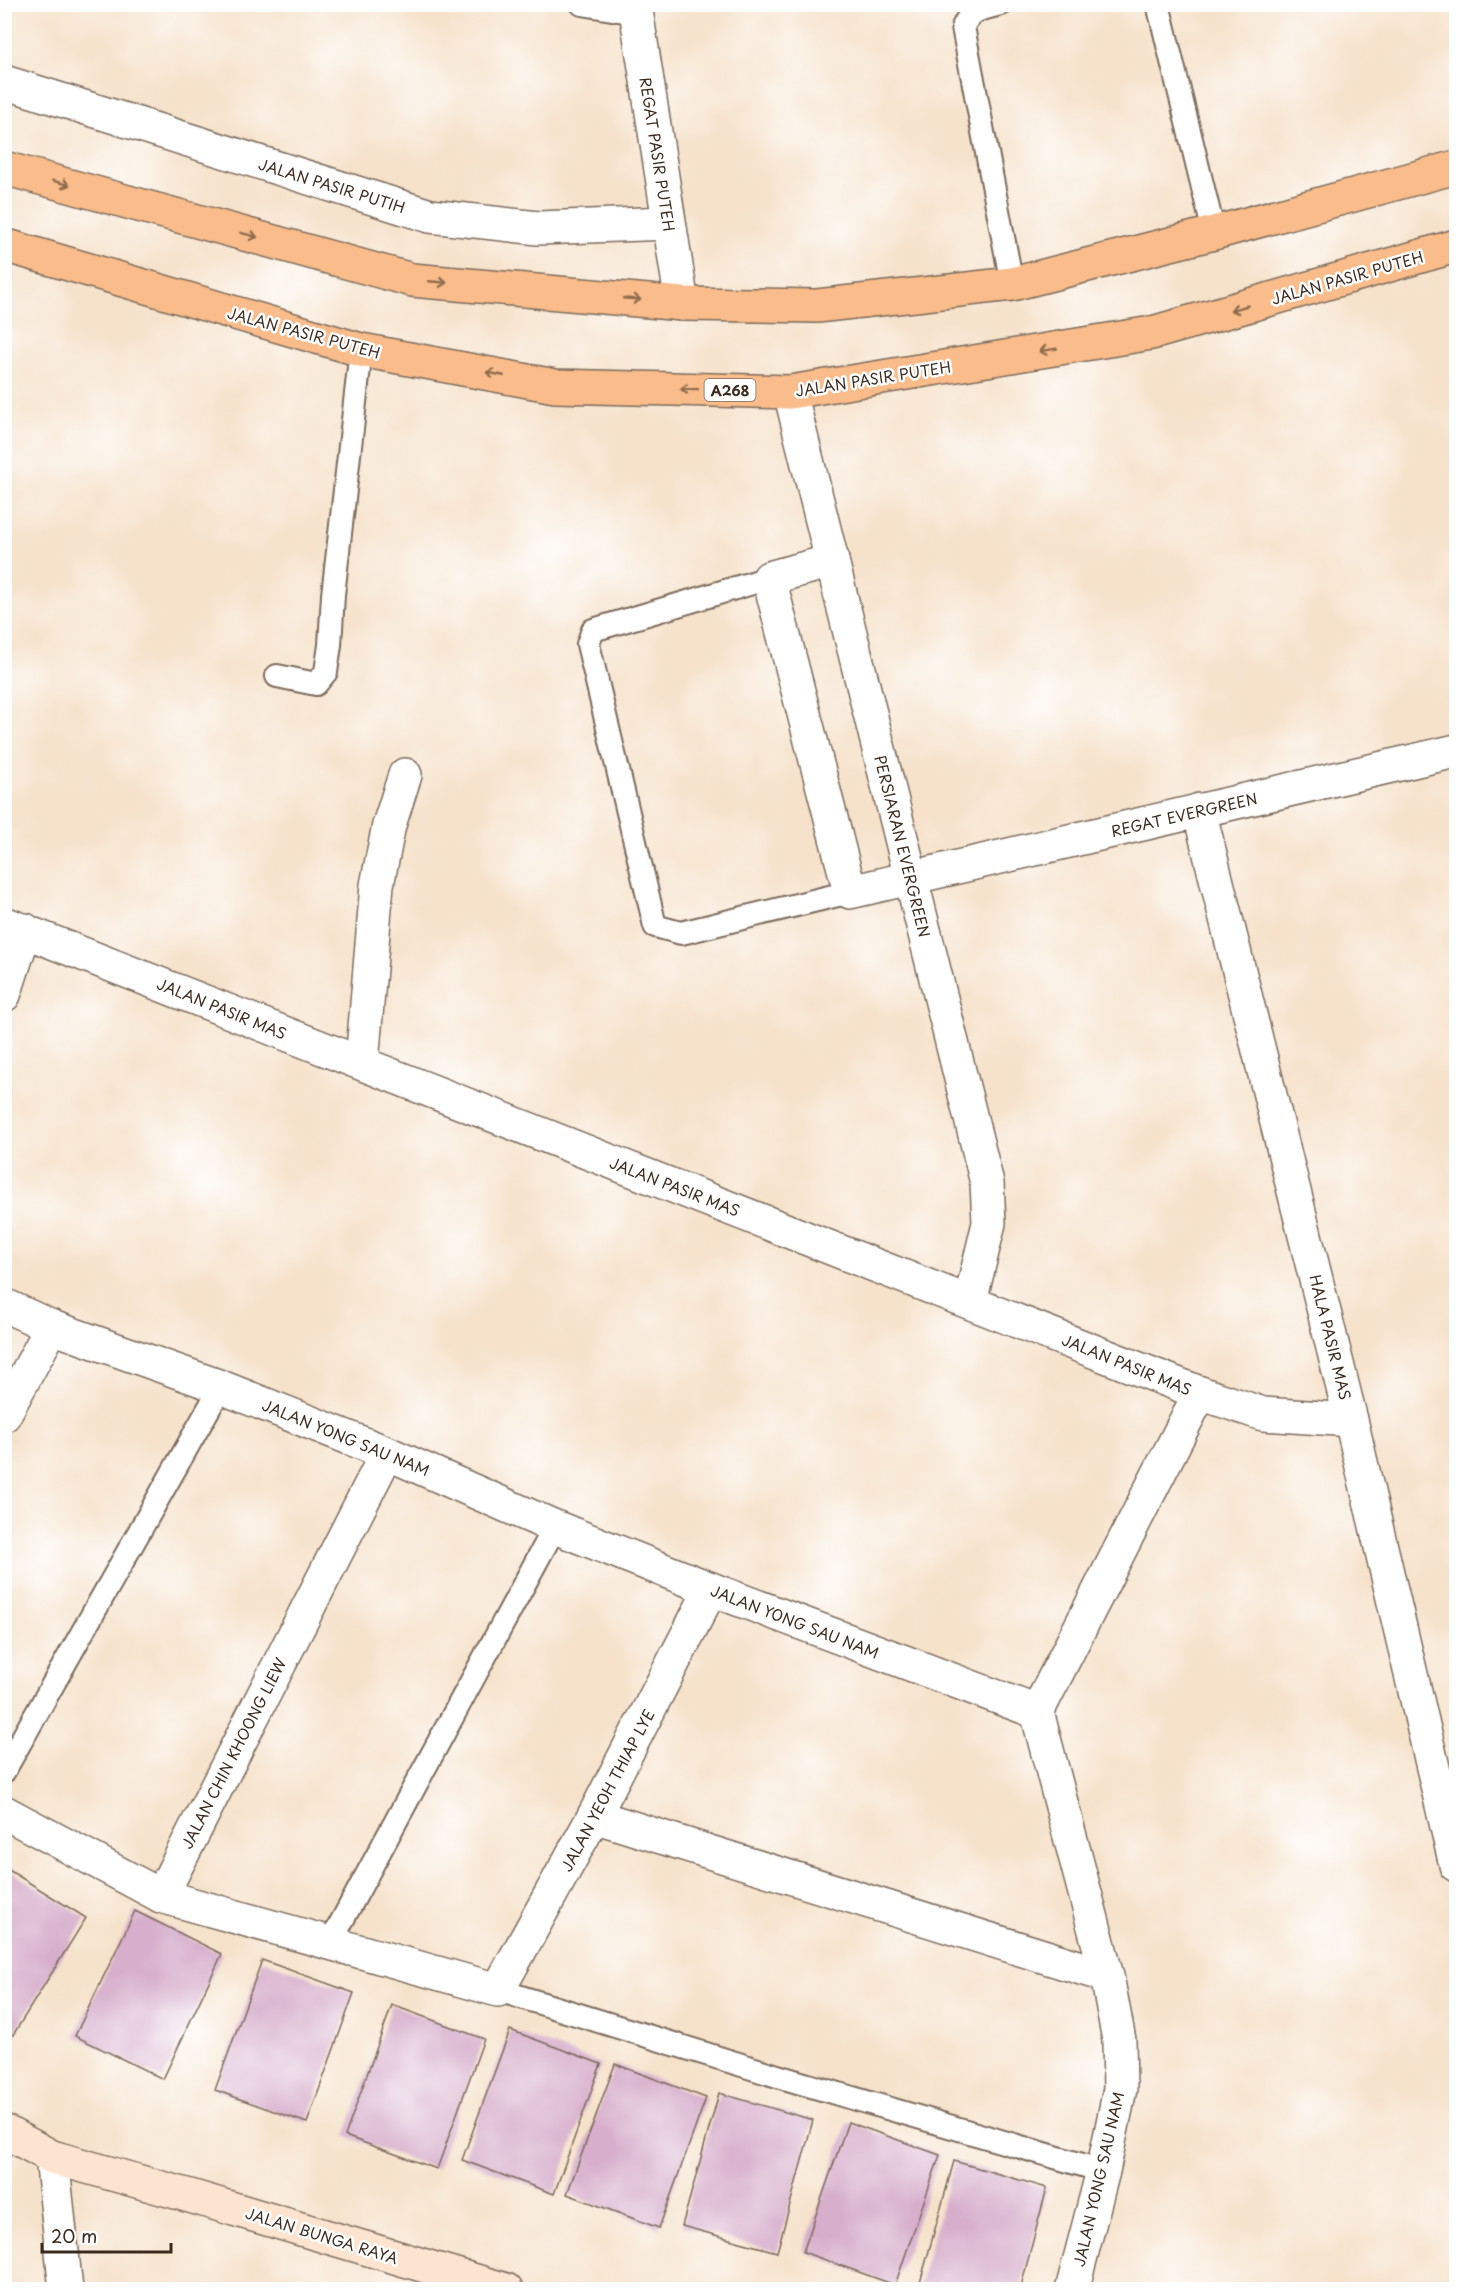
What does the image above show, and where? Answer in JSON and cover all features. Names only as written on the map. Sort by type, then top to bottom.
[{"type":"main road","points":[[4,168],[412,280],[682,304],[817,306],[1012,284],[1214,233],[1456,167]]},
{"type":"main road","name":"JALAN PASIR PUTEH","points":[[4,245],[361,350],[555,386],[790,392],[1152,333],[1456,246]]},
{"type":"main road","name":"JALAN BUNGA RAYA","points":[[4,2131],[52,2157],[506,2289]]},
{"type":"street","name":"REGAT PASIR PUTEH","points":[[635,9],[682,304]]},
{"type":"street","name":"JALAN PASIR PUTIH","points":[[4,82],[430,216],[538,228],[669,223]]},
{"type":"street","name":"PERSIARAN EVERGREEN","points":[[790,392],[987,1183],[989,1223],[970,1302]]},
{"type":"street","points":[[832,561],[769,578],[850,892]]},
{"type":"street","name":"REGAT EVERGREEN","points":[[850,892],[1456,751]]},
{"type":"street","points":[[362,1063],[377,885],[390,825],[405,775]]},
{"type":"street","name":"HALA PASIR MAS","points":[[1199,810],[1352,1420],[1456,1865]]},
{"type":"street","points":[[4,995],[15,926]]},
{"type":"street","name":"JALAN PASIR MAS","points":[[15,926],[1200,1393],[1263,1414],[1352,1420]]},
{"type":"street","name":"JALAN YONG SAU NAM","points":[[4,1305],[52,1327],[221,1387],[387,1453],[555,1527],[711,1589],[1037,1712],[1107,1976],[1119,2040],[1120,2090],[1103,2171],[1072,2289]]},
{"type":"street","points":[[4,1415],[52,1327]]},
{"type":"street","points":[[1037,1712],[1200,1393]]},
{"type":"street","name":"JALAN CHIN KHOONG LIEW","points":[[160,1896],[387,1453]]},
{"type":"street","name":"JALAN YEOH THIAP LYE","points":[[498,1990],[594,1816],[711,1589]]},
{"type":"street","points":[[4,1812],[160,1896],[498,1990]]},
{"type":"street","points":[[594,1816],[1107,1976]]},
{"type":"street","points":[[52,2157],[66,2289]]},
{"type":"lane","points":[[582,4],[635,9]]},
{"type":"lane","points":[[1001,4],[978,10],[968,17],[963,27],[1012,284]]},
{"type":"lane","points":[[1158,4],[1214,233]]},
{"type":"lane","points":[[277,676],[316,684],[326,672],[361,350]]},
{"type":"lane","points":[[769,578],[593,630],[588,644],[655,926],[681,933],[850,892]]},
{"type":"lane","points":[[4,1771],[221,1387]]},
{"type":"lane","points":[[330,1943],[555,1527]]},
{"type":"lane","points":[[498,1990],[1103,2171]]},
{"type":"building","points":[[4,1867],[86,1918],[13,2035],[4,2030]]},
{"type":"building","points":[[135,1911],[222,1954],[163,2079],[75,2036]]},
{"type":"building","points":[[262,1960],[354,1993],[307,2123],[215,2090]]},
{"type":"building","points":[[392,2005],[484,2039],[437,2169],[345,2136]]},
{"type":"building","points":[[510,2030],[601,2064],[554,2194],[462,2160]]},
{"type":"building","points":[[615,2064],[706,2098],[659,2228],[567,2194]]},
{"type":"building","points":[[719,2093],[813,2120],[777,2252],[682,2226]]},
{"type":"building","points":[[848,2122],[940,2155],[895,2285],[803,2252]]},
{"type":"building","points":[[954,2161],[1047,2188],[1020,2290],[918,2290]]}]
